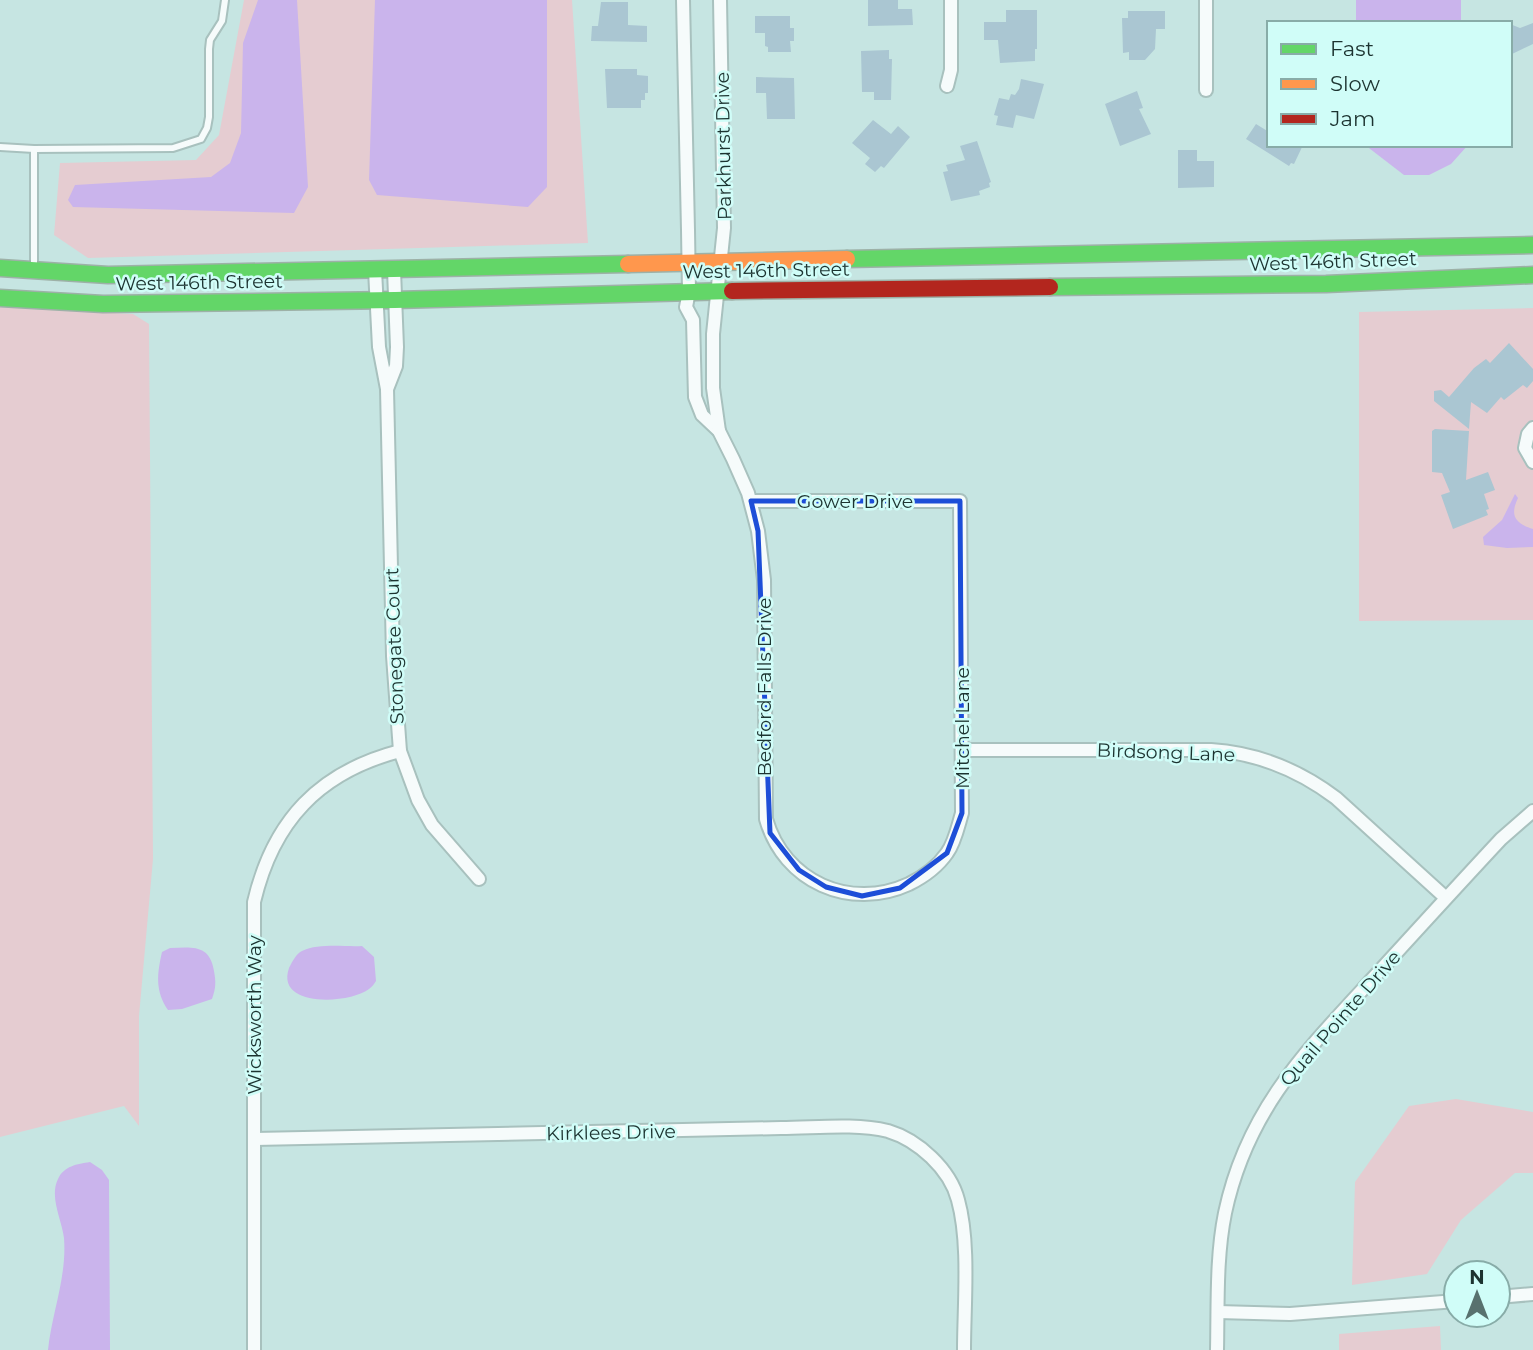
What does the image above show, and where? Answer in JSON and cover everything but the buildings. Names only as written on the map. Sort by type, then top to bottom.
[{"type":"main road","name":"West 146th Street","points":[[0,268],[108,275],[1533,245]]},
{"type":"main road","name":"West 146th Street","points":[[0,298],[103,304],[395,300],[689,291],[1326,284],[1533,275]]},
{"type":"street","name":"Parkhurst Drive","points":[[682,0],[689,291]]},
{"type":"street","name":"Parkhurst Drive","points":[[717,291],[724,228],[720,0]]},
{"type":"street","points":[[947,86],[951,70],[951,0]]},
{"type":"street","points":[[1206,0],[1206,90]]},
{"type":"street","name":"Stonegate Court","points":[[375,270],[381,366],[387,389],[393,656],[400,751],[418,800],[432,825],[479,879]]},
{"type":"street","name":"Stonegate Court","points":[[387,389],[396,366],[394,270]]},
{"type":"street","name":"Bedford Falls Drive","points":[[689,291],[687,307],[693,320],[695,397],[702,415],[719,431]]},
{"type":"street","name":"Bedford Falls Drive","points":[[717,291],[713,334],[713,388],[719,431],[751,501],[764,580],[766,819],[776,845],[806,875],[834,890],[862,896]]},
{"type":"street","points":[[1533,428],[1528,434],[1525,448],[1533,462]]},
{"type":"street","name":"Gower Drive","points":[[751,501],[960,501]]},
{"type":"street","name":"Mitchel Lane","points":[[862,896],[900,888],[917,880],[935,866],[947,853],[962,813],[960,501]]},
{"type":"street","name":"Birdsong Lane","points":[[963,750],[1211,750],[1230,751],[1278,764],[1318,784],[1336,798],[1446,898]]},
{"type":"street","name":"Wicksworth Way","points":[[254,1350],[254,902],[264,868],[279,834],[309,798],[353,767],[400,751]]},
{"type":"street","name":"Quail Pointe Drive","points":[[1217,1350],[1219,1265],[1225,1212],[1248,1142],[1264,1109],[1302,1056],[1446,898],[1502,839],[1533,811]]},
{"type":"street","name":"Kirklees Drive","points":[[255,1139],[866,1128],[890,1132],[909,1140],[935,1161],[948,1178],[959,1202],[962,1228],[964,1350]]},
{"type":"street","points":[[1512,1296],[1533,1294]]},
{"type":"street","points":[[1218,1312],[1290,1314],[1442,1302]]},
{"type":"lane","points":[[0,147],[173,148],[201,139],[209,117],[210,40],[222,21],[225,0]]},
{"type":"lane","points":[[34,149],[34,272]]},
{"type":"highlighted area","points":[[751,501],[960,501],[962,813],[947,853],[900,888],[862,896],[826,887],[799,870],[770,833],[758,531]]},
{"type":"shaded area","points":[[244,0],[572,0],[588,243],[88,258],[54,235],[60,163],[196,160],[219,135]]},
{"type":"shaded area","points":[[258,0],[297,0],[308,187],[294,213],[73,207],[68,200],[75,185],[211,177],[230,163],[241,133],[243,43]]},
{"type":"shaded area","points":[[375,0],[547,0],[547,187],[528,207],[377,195],[369,180]]},
{"type":"shaded area","points":[[1356,0],[1461,0],[1461,21],[1356,21]]},
{"type":"shaded area","points":[[1368,147],[1466,147],[1451,164],[1429,175],[1404,175]]},
{"type":"shaded area","points":[[0,307],[133,314],[149,324],[153,859],[139,1016],[139,1126],[124,1106],[0,1137]]},
{"type":"shaded area","points":[[1533,308],[1533,620],[1359,621],[1359,312]]},
{"type":"shaded area","points":[[1515,494],[1518,498],[1514,509],[1515,518],[1533,529],[1533,547],[1484,545],[1483,537],[1502,520]]},
{"type":"shaded area","points":[[324,946],[362,946],[374,957],[376,981],[360,994],[347,998],[317,999],[303,996],[293,990],[288,981],[289,968],[302,951]]},
{"type":"shaded area","points":[[170,948],[199,949],[209,956],[215,978],[212,999],[182,1009],[168,1010],[159,989],[158,975],[162,952]]},
{"type":"shaded area","points":[[1456,1099],[1533,1112],[1533,1173],[1515,1173],[1461,1220],[1427,1274],[1352,1285],[1355,1182],[1409,1106]]},
{"type":"shaded area","points":[[90,1162],[102,1170],[109,1180],[110,1350],[48,1350],[64,1252],[63,1231],[55,1201],[56,1186],[67,1168]]},
{"type":"shaded area","points":[[1440,1326],[1441,1350],[1339,1350],[1339,1334]]},
{"type":"traffic: fast","points":[[847,259],[1533,245]]},
{"type":"traffic: fast","points":[[0,268],[108,275],[628,264]]},
{"type":"traffic: fast","points":[[1050,287],[1326,284],[1533,275]]},
{"type":"traffic: fast","points":[[0,298],[103,304],[732,291]]},
{"type":"traffic: slow","points":[[628,264],[847,259]]},
{"type":"traffic: jam","points":[[732,291],[1050,287]]}]
